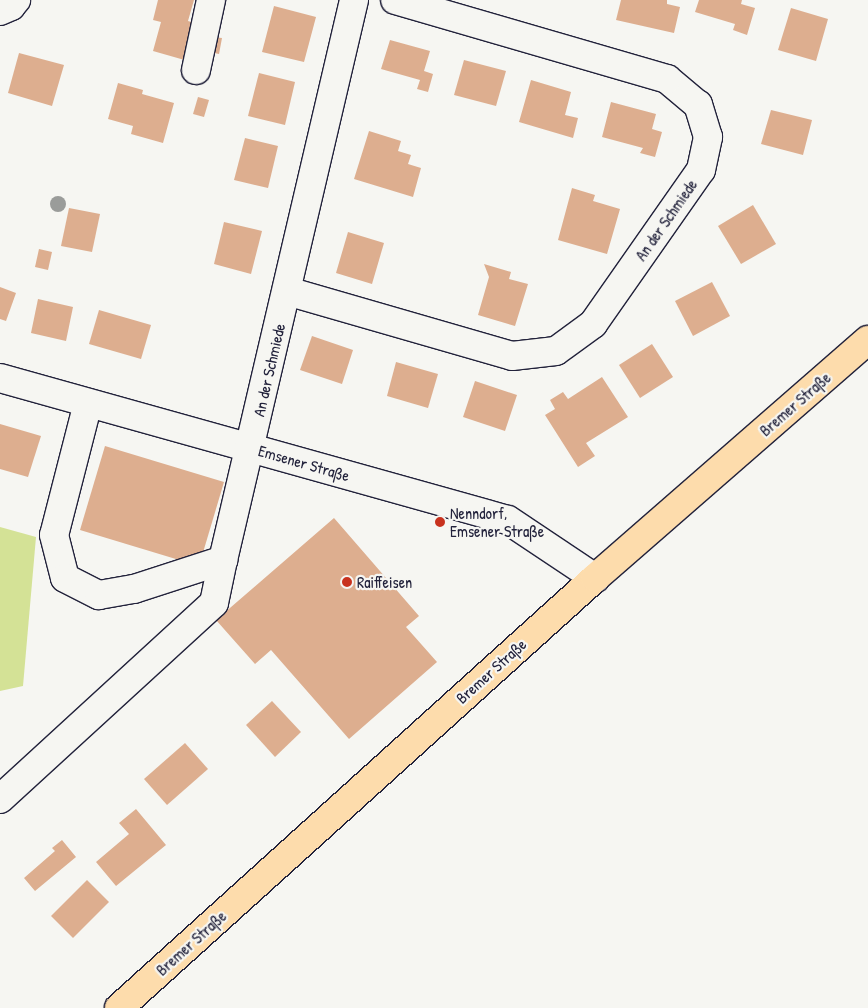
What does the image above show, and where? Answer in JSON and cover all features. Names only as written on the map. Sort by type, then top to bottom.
[{"type":"main road","name":"Bremer Straße","points":[[119,1008],[594,578],[868,340]]},
{"type":"street","points":[[0,11],[11,6],[16,0]]},
{"type":"street","points":[[196,70],[211,0]]},
{"type":"street","name":"An der Schmiede","points":[[0,799],[214,603],[354,0]]},
{"type":"street","name":"An der Schmiede","points":[[286,291],[512,356],[556,351],[593,324],[701,170],[708,137],[698,105],[667,79],[395,0]]},
{"type":"street","name":"Emsener Straße","points":[[0,378],[508,520],[594,578]]},
{"type":"street","points":[[88,402],[54,536],[65,578],[99,595],[134,589],[223,560]]},
{"type":"green space","points":[[0,527],[36,537],[23,686],[0,691]]},
{"type":"building","points":[[158,0],[194,0],[188,21],[198,24],[188,61],[153,51],[161,22],[153,20]]},
{"type":"building","points":[[621,0],[667,0],[667,4],[680,7],[674,33],[616,20]]},
{"type":"building","points":[[699,0],[742,0],[741,4],[755,8],[747,35],[733,30],[735,24],[695,12]]},
{"type":"building","points":[[274,6],[316,17],[304,62],[262,52]]},
{"type":"building","points":[[791,8],[828,19],[816,61],[778,50]]},
{"type":"building","points":[[212,37],[222,38],[219,54],[209,52]]},
{"type":"building","points":[[390,40],[430,51],[424,71],[433,74],[428,92],[417,89],[420,80],[381,69]]},
{"type":"building","points":[[19,53],[64,65],[52,106],[8,93]]},
{"type":"building","points":[[464,60],[506,71],[496,106],[454,95]]},
{"type":"building","points":[[259,73],[295,82],[285,125],[248,116]]},
{"type":"building","points":[[531,80],[571,92],[565,115],[578,118],[573,138],[519,122]]},
{"type":"building","points":[[118,83],[143,90],[142,94],[174,103],[163,143],[131,134],[133,126],[108,119]]},
{"type":"building","points":[[198,97],[209,100],[204,117],[193,114]]},
{"type":"building","points":[[611,102],[656,114],[652,129],[662,132],[655,157],[640,153],[643,148],[602,137]]},
{"type":"building","points":[[771,110],[812,120],[803,155],[761,144]]},
{"type":"building","points":[[369,131],[401,141],[398,151],[411,155],[408,164],[421,168],[413,197],[354,179]]},
{"type":"building","points":[[245,138],[278,146],[268,188],[234,180]]},
{"type":"building","points":[[572,188],[595,195],[593,201],[620,209],[607,254],[558,240]]},
{"type":"building","points":[[753,205],[776,244],[741,264],[718,226]]},
{"type":"building","points":[[69,208],[100,214],[92,252],[61,246]]},
{"type":"building","points":[[224,222],[262,231],[251,274],[214,264]]},
{"type":"building","points":[[348,232],[384,243],[372,284],[336,273]]},
{"type":"building","points":[[39,249],[52,252],[48,270],[35,267]]},
{"type":"building","points":[[484,264],[511,272],[509,279],[528,284],[515,326],[478,315],[489,277]]},
{"type":"building","points":[[712,282],[730,316],[693,336],[675,301]]},
{"type":"building","points":[[0,287],[16,293],[6,321],[0,319]]},
{"type":"building","points":[[38,299],[73,307],[66,341],[31,333]]},
{"type":"building","points":[[99,310],[151,325],[141,359],[89,344]]},
{"type":"building","points":[[312,336],[353,350],[342,384],[300,370]]},
{"type":"building","points":[[652,344],[673,377],[640,398],[619,365]]},
{"type":"building","points":[[396,362],[438,374],[428,408],[387,396]]},
{"type":"building","points":[[602,377],[628,417],[586,443],[595,456],[578,467],[545,415],[555,409],[550,400],[563,392],[568,399]]},
{"type":"building","points":[[475,381],[517,395],[505,431],[463,417]]},
{"type":"building","points":[[0,424],[41,436],[28,477],[0,469]]},
{"type":"building","points":[[105,446],[224,482],[199,566],[80,530]]},
{"type":"building","points":[[334,518],[419,616],[406,627],[437,662],[349,739],[271,650],[255,664],[216,620]]},
{"type":"building","points":[[272,701],[301,732],[275,757],[246,725]]},
{"type":"building","points":[[185,743],[208,769],[167,805],[144,779]]},
{"type":"building","points":[[136,809],[166,845],[116,886],[96,862],[129,834],[119,823]]},
{"type":"building","points":[[62,840],[76,857],[35,891],[24,878],[55,851],[52,848]]},
{"type":"building","points":[[87,880],[109,902],[73,938],[51,916]]},
{"type":"place","name":"Nenndorf, Emsener Straße","points":[[440,522]]},
{"type":"place","name":"Raiffeisen","points":[[347,582]]}]
